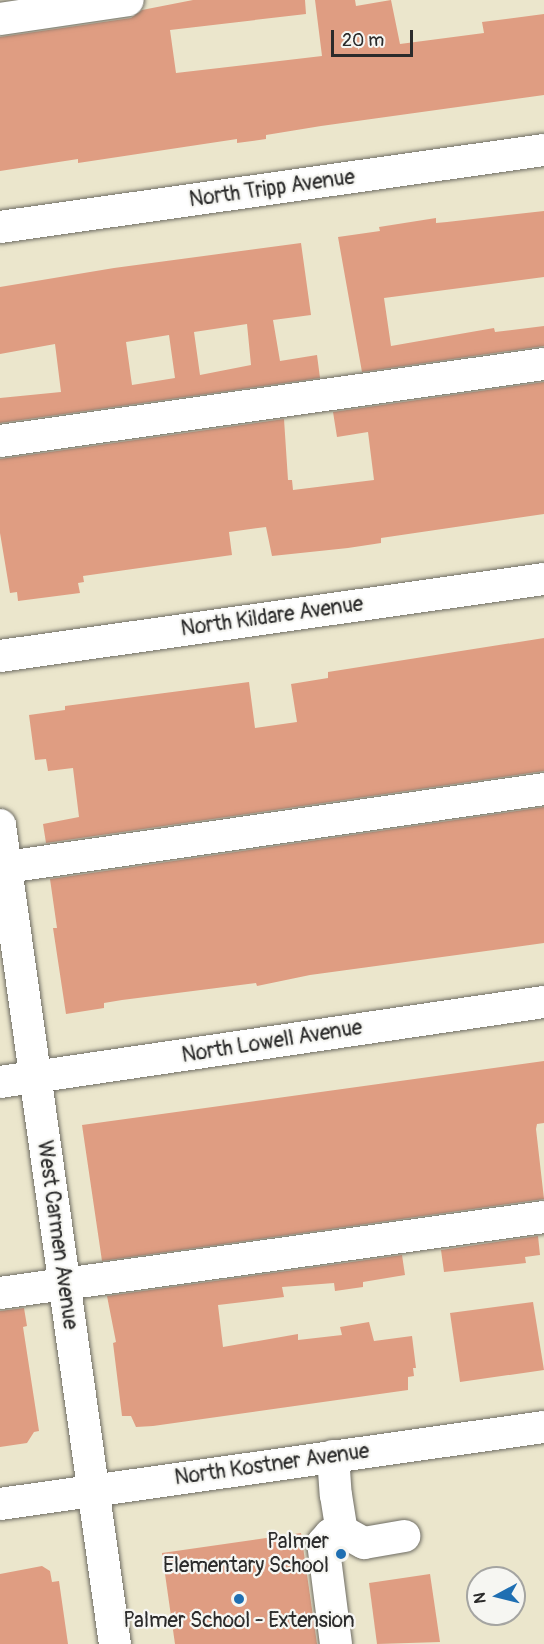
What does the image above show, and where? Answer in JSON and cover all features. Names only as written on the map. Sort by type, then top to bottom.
[{"type":"street","points":[[0,19],[128,0]]},
{"type":"street","name":"North Tripp Avenue","points":[[0,227],[544,150]]},
{"type":"street","points":[[0,441],[544,364]]},
{"type":"street","name":"North Kildare Avenue","points":[[0,656],[544,579]]},
{"type":"street","points":[[3,868],[544,789]]},
{"type":"street","name":"West Carmen Avenue","points":[[0,825],[3,868],[35,1077],[115,1644]]},
{"type":"street","name":"North Lowell Avenue","points":[[0,1082],[544,1002]]},
{"type":"street","points":[[0,1293],[544,1217]]},
{"type":"street","name":"North Kostner Avenue","points":[[0,1504],[544,1427]]},
{"type":"street","points":[[333,1456],[336,1500],[342,1531]]},
{"type":"street","points":[[342,1531],[364,1543],[404,1536]]},
{"type":"street","points":[[336,1644],[323,1543],[330,1536],[342,1531]]},
{"type":"building","points":[[193,0],[305,0],[306,14],[170,30],[176,73],[322,56],[315,0],[355,0],[356,6],[391,0],[400,44],[484,33],[482,22],[544,14],[544,95],[321,126],[266,135],[266,139],[237,143],[237,139],[78,163],[78,159],[0,171],[0,37],[131,18],[142,10]]},
{"type":"building","points":[[544,211],[544,277],[384,298],[391,346],[494,328],[495,332],[544,326],[544,346],[362,372],[338,237],[380,231],[379,227],[436,218],[436,223]]},
{"type":"building","points":[[301,243],[311,315],[273,320],[280,361],[317,355],[320,378],[0,423],[0,398],[61,392],[55,344],[0,354],[0,287],[114,268]],"holes":[[[247,324],[251,365],[200,375],[194,332]],[[169,335],[175,378],[132,385],[126,342]]]},
{"type":"building","points":[[544,382],[544,514],[381,538],[381,543],[272,556],[266,527],[229,532],[232,555],[83,576],[84,582],[78,583],[80,593],[18,601],[17,592],[10,593],[0,533],[0,459],[284,419],[288,480],[292,480],[293,490],[374,480],[368,432],[337,437],[333,412]]},
{"type":"building","points":[[544,638],[544,771],[46,843],[43,824],[79,817],[73,768],[48,771],[46,759],[35,760],[29,715],[65,710],[65,706],[249,682],[255,728],[297,722],[291,684],[328,678],[328,672]]},
{"type":"building","points":[[544,807],[544,943],[310,975],[257,986],[256,983],[122,1000],[104,1003],[104,1008],[66,1014],[53,928],[57,928],[50,879]]},
{"type":"building","points":[[544,1061],[544,1123],[537,1124],[536,1129],[544,1199],[102,1261],[82,1125]]},
{"type":"building","points":[[538,1236],[540,1255],[525,1257],[526,1263],[444,1272],[441,1250]]},
{"type":"building","points":[[402,1255],[405,1275],[363,1282],[363,1287],[335,1291],[334,1283],[282,1287],[284,1297],[218,1305],[223,1347],[298,1334],[298,1340],[342,1335],[340,1327],[369,1322],[374,1341],[412,1336],[416,1368],[413,1368],[414,1376],[408,1377],[408,1390],[153,1426],[136,1427],[131,1416],[122,1416],[113,1343],[116,1342],[107,1296]]},
{"type":"building","points":[[533,1302],[544,1370],[460,1382],[450,1313]]},
{"type":"building","points":[[24,1308],[27,1326],[23,1327],[39,1431],[34,1432],[27,1443],[0,1447],[0,1311]]},
{"type":"building","name":"Palmer School - Extension","points":[[301,1533],[317,1644],[175,1644],[162,1553]]},
{"type":"building","points":[[42,1566],[50,1571],[52,1582],[59,1581],[68,1644],[0,1644],[0,1574]]},
{"type":"building","points":[[430,1574],[440,1642],[377,1644],[369,1583]]},
{"type":"place","name":"Palmer Elementary School","points":[[341,1554]]},
{"type":"place","name":"Palmer School - Extension","points":[[239,1599]]}]
